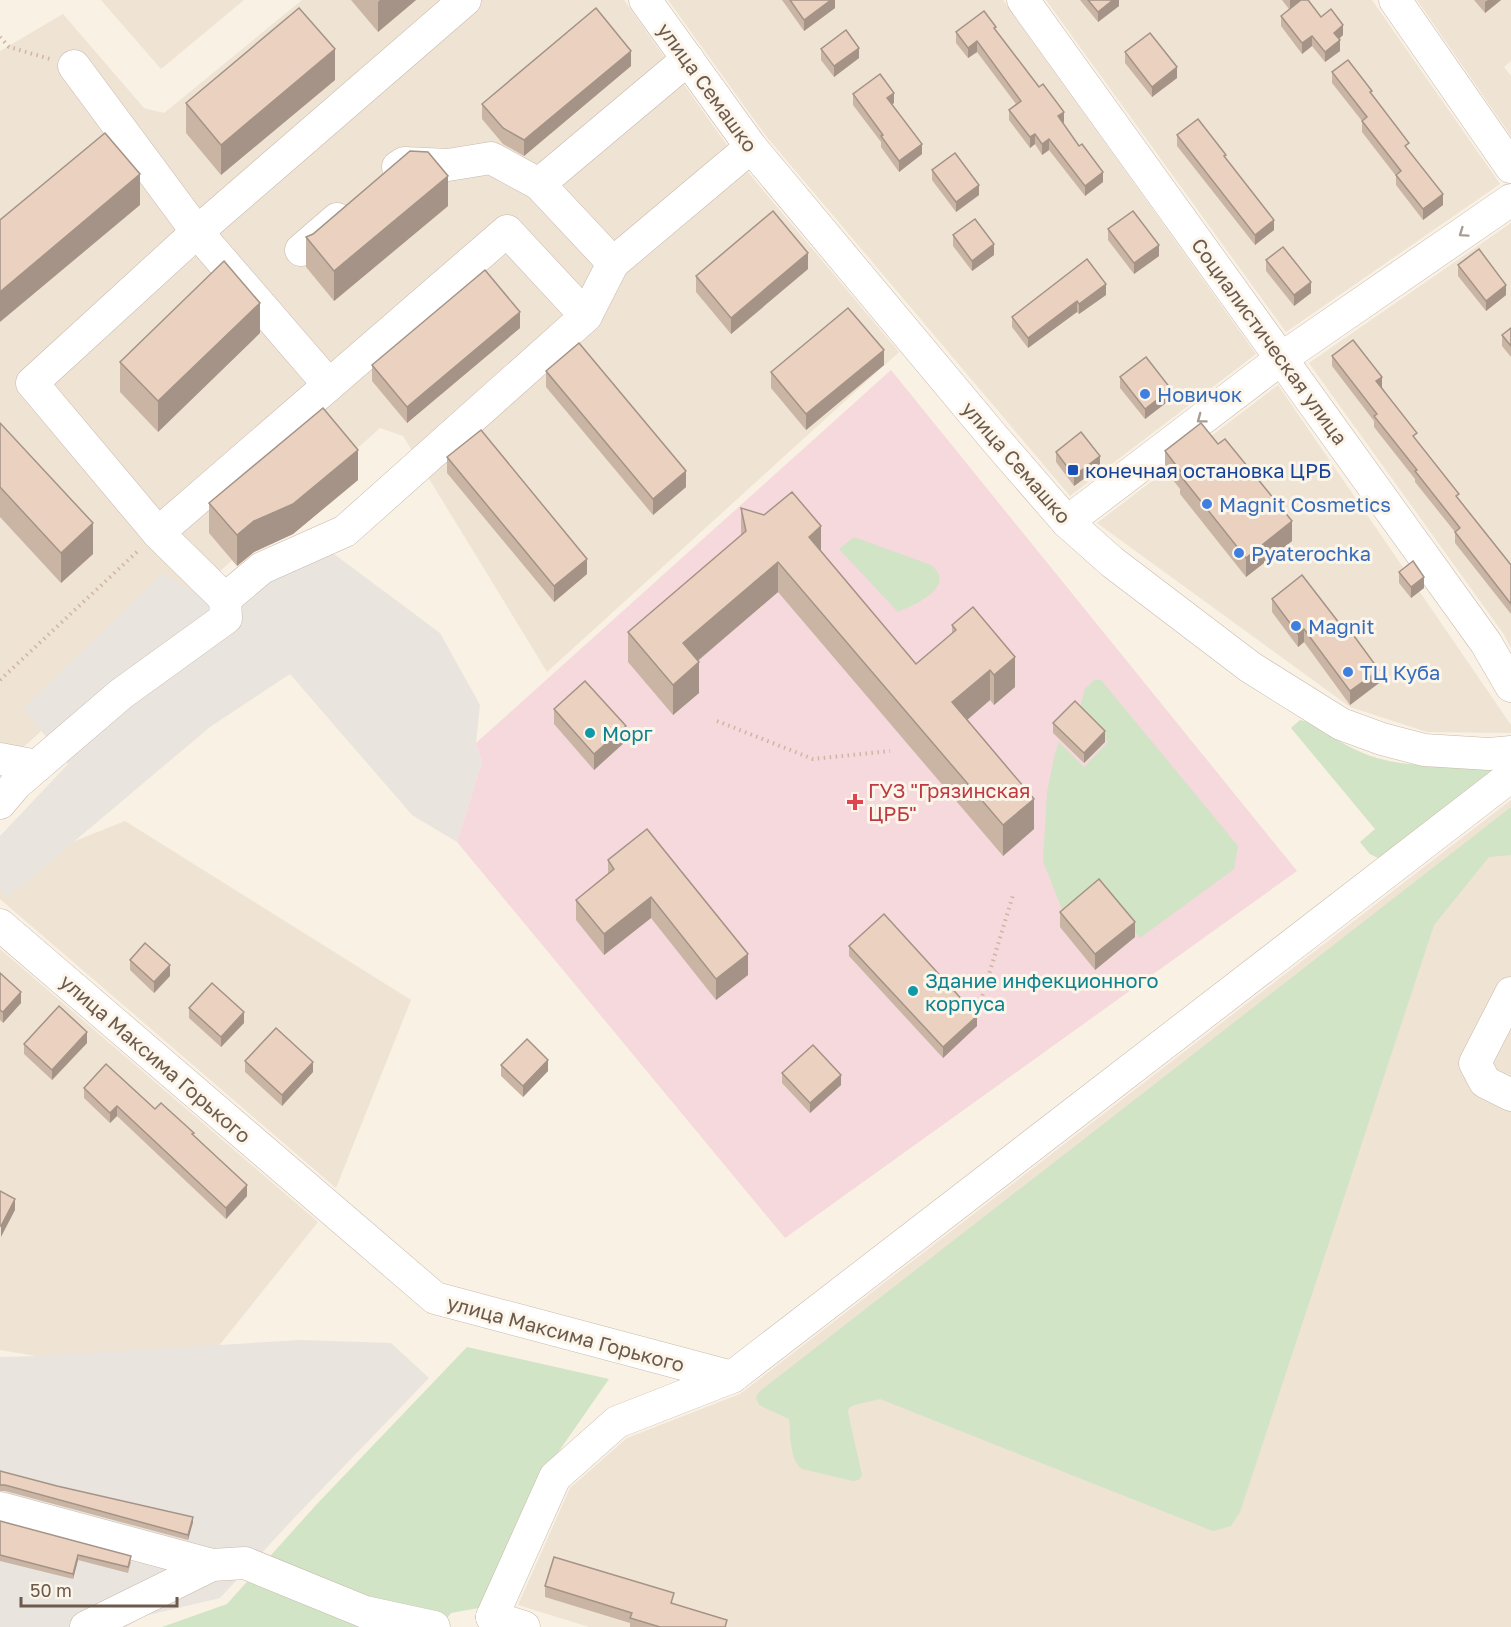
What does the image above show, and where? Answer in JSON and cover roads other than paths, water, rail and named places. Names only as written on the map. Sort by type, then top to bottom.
[{"type":"street","points":[[0,803],[16,784],[121,694],[226,618],[225,599],[158,533],[32,383],[197,232],[465,0]]},
{"type":"street","name":"улица Семашко","points":[[645,0],[751,147],[1067,522],[1112,562],[1250,667],[1341,724],[1382,739],[1424,750],[1489,754],[1511,752]]},
{"type":"street","name":"Социалистическая улица","points":[[1023,0],[1486,643],[1511,686]]},
{"type":"street","points":[[1395,0],[1511,167]]},
{"type":"street","points":[[539,183],[688,59]]},
{"type":"street","points":[[74,66],[197,232],[328,385]]},
{"type":"street","points":[[225,599],[262,568],[345,531],[586,316],[613,263],[751,147]]},
{"type":"street","points":[[301,250],[404,162],[447,165],[491,158],[539,183],[613,263]]},
{"type":"street","points":[[1067,522],[1282,358],[1511,200]]},
{"type":"street","points":[[158,533],[507,231],[586,316]]},
{"type":"street","points":[[0,759],[37,766]]},
{"type":"street","points":[[732,1377],[1511,776]]},
{"type":"street","name":"улица Максима Горького","points":[[0,925],[435,1298],[732,1377]]},
{"type":"street","points":[[1511,993],[1475,1063],[1485,1082],[1511,1095]]},
{"type":"street","name":"улица Максима Горького","points":[[524,1627],[483,1622],[555,1477],[617,1422],[732,1377]]},
{"type":"street","points":[[0,1508],[212,1565],[245,1563],[365,1612],[434,1627]]},
{"type":"street","points":[[86,1627],[212,1565]]},
{"type":"place","name":"Новичок","points":[[1145,394]]},
{"type":"place","name":"конечная остановка ЦРБ","points":[[1073,470]]},
{"type":"place","name":"Magnit Cosmetics","points":[[1207,504]]},
{"type":"place","name":"Pyaterochka","points":[[1239,553]]},
{"type":"place","name":"Magnit","points":[[1296,626]]},
{"type":"place","name":"ТЦ Куба","points":[[1348,672]]},
{"type":"place","name":"Морг","points":[[590,733]]},
{"type":"place","name":"ГУЗ \"Грязинская ЦРБ\"","points":[[855,802]]},
{"type":"place","name":"Здание инфекционного корпуса","points":[[913,991]]}]
